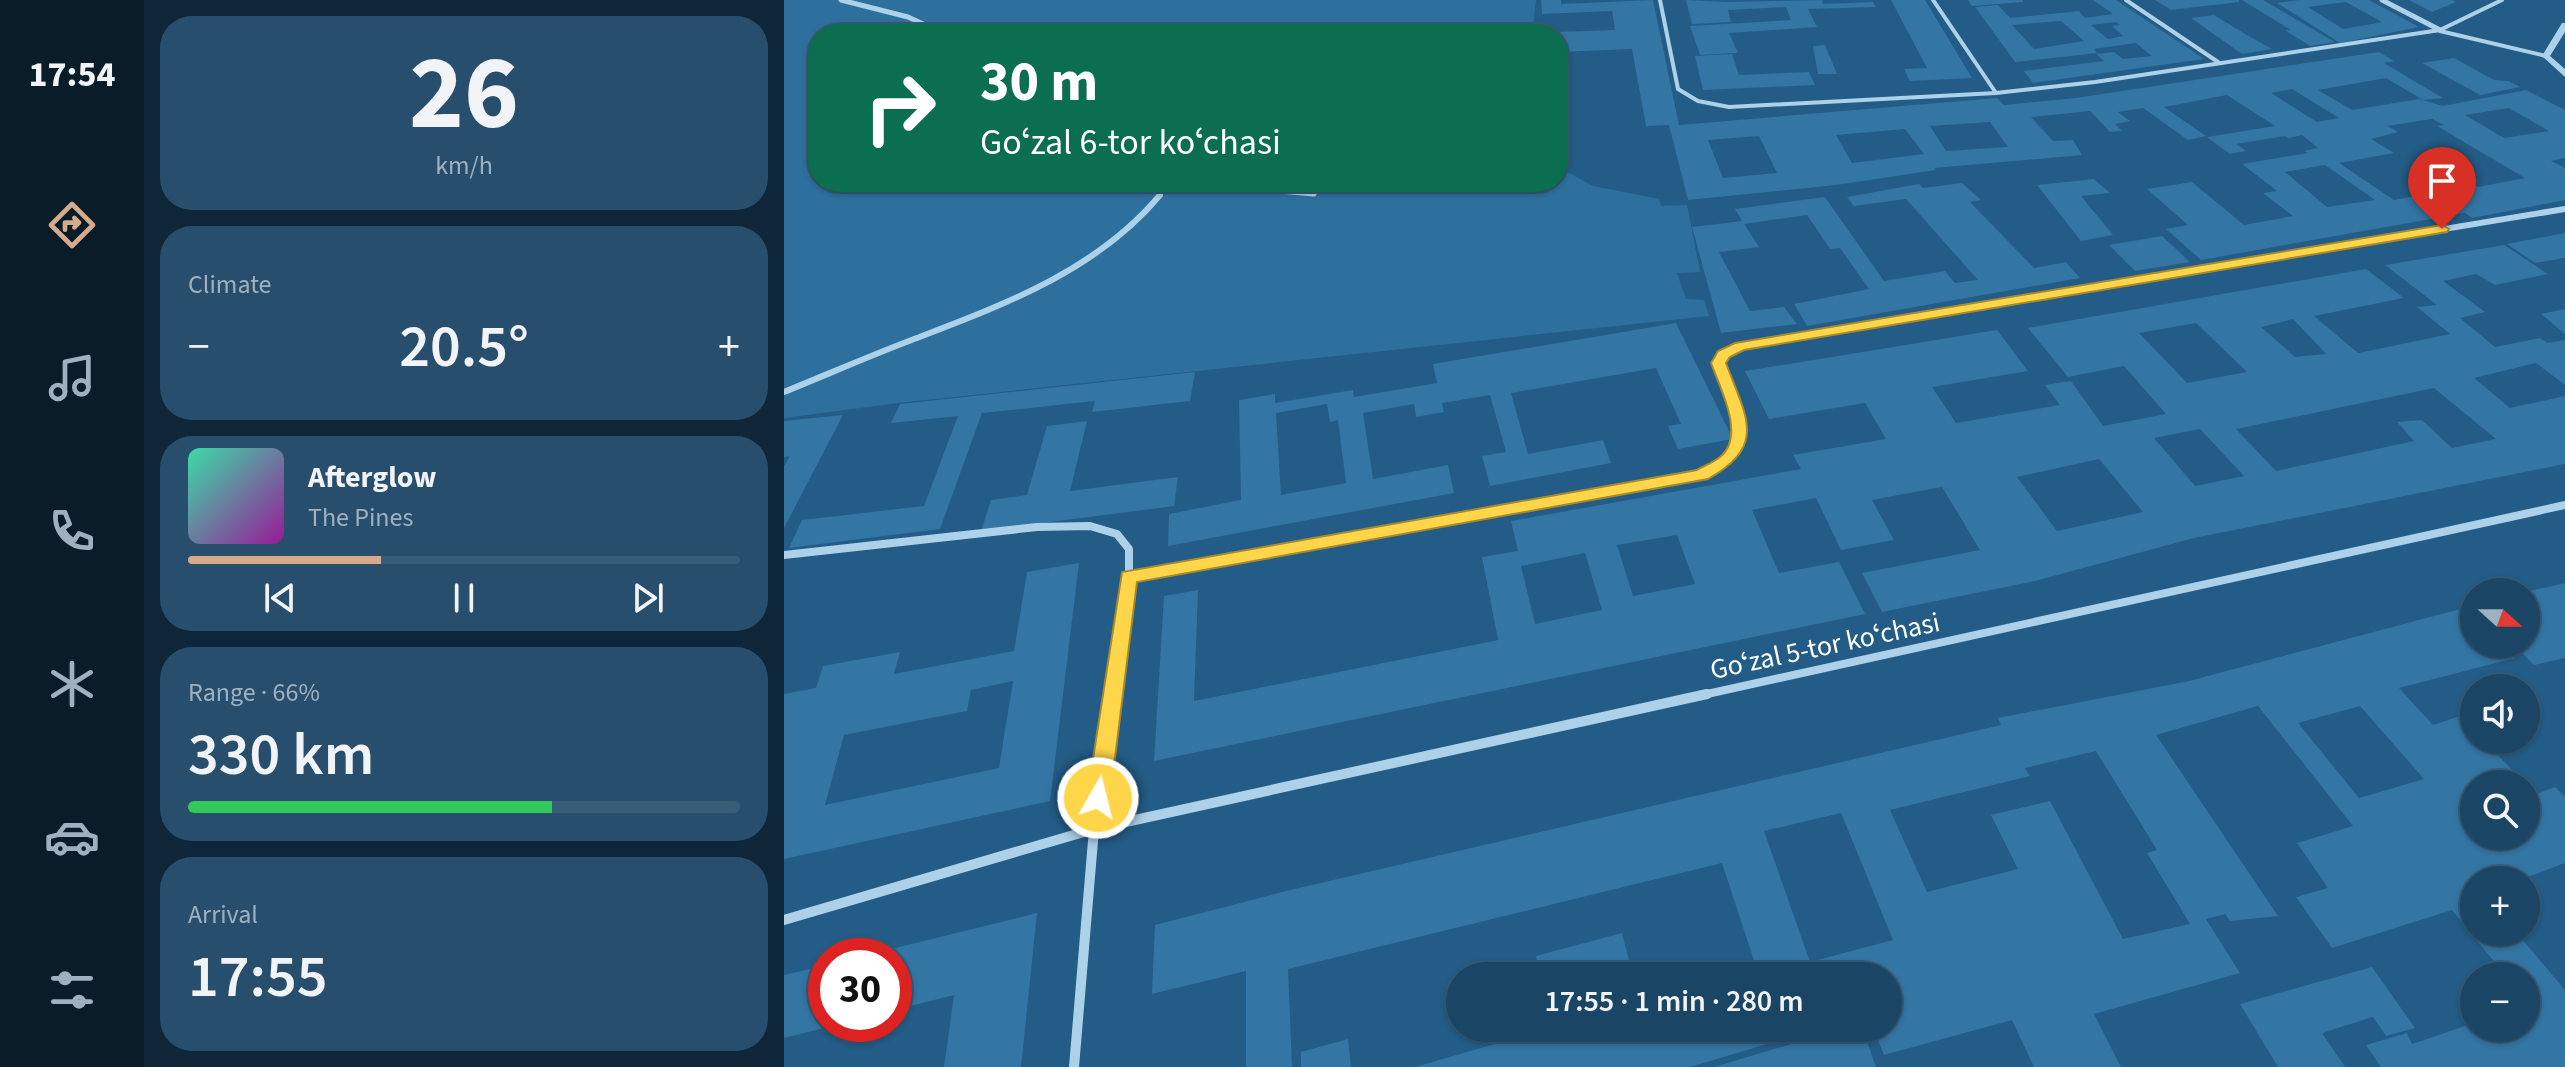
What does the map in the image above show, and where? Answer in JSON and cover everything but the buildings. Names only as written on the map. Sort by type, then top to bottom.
[{"type":"street","points":[[841,0],[930,24]]},
{"type":"street","points":[[2382,0],[2440,30]]},
{"type":"street","points":[[2565,25],[2546,56],[2565,74]]},
{"type":"street","points":[[784,392],[975,315],[1063,273],[1111,245],[1148,215],[1159,192]]},
{"type":"street","points":[[1129,577],[1702,475],[1727,461],[1740,440],[1737,416],[1719,363],[1724,354],[1740,346],[2565,209]]},
{"type":"street","name":"Goʻzal 5-tor koʻchasi","points":[[784,920],[1094,829],[2565,505]]},
{"type":"street","points":[[784,555],[1037,527],[1090,526],[1117,534],[1129,549],[1129,577],[1094,829],[1074,1067]]},
{"type":"lane","points":[[1660,0],[1678,89],[1698,101],[1729,107],[1996,93],[2095,82],[2440,30],[2502,0]]},
{"type":"lane","points":[[1933,0],[1996,93]]},
{"type":"lane","points":[[2126,0],[2218,62]]},
{"type":"lane","points":[[2440,30],[2546,56]]},
{"type":"lane","points":[[1291,192],[1314,194]]},
{"type":"shaded area","points":[[784,0],[1536,0],[1533,24],[808,24],[808,192],[1568,192],[1568,172],[1593,186],[1659,199],[1661,206],[1687,205],[1700,272],[1677,273],[1686,299],[1704,300],[1709,316],[898,403],[784,418]]},
{"type":"route","points":[[1098,798],[1129,577],[1702,475],[1727,461],[1740,440],[1737,416],[1719,363],[1724,354],[1740,346],[2442,229]]}]
